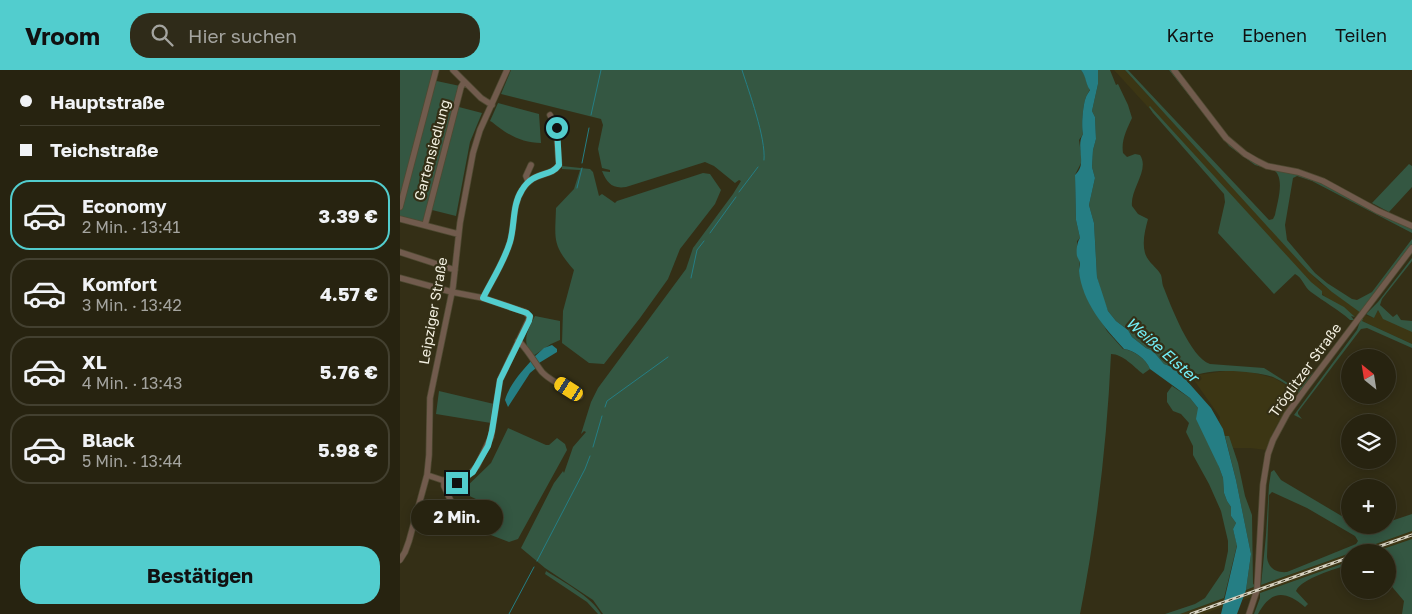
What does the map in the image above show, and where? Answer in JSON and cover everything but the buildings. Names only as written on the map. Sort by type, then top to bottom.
[{"type":"street","name":"Gartensiedlung","points":[[400,207],[436,70]]},
{"type":"street","points":[[453,70],[484,101],[492,105]]},
{"type":"street","name":"Leipziger Straße","points":[[400,560],[409,541],[427,475],[430,398],[452,292],[458,234],[475,147],[507,70]]},
{"type":"street","points":[[1174,70],[1226,138],[1256,162],[1298,172],[1323,181],[1378,211],[1412,226]]},
{"type":"street","name":"Gartensiedlung","points":[[425,225],[461,87],[464,82]]},
{"type":"street","points":[[483,298],[508,247],[518,198],[528,182],[536,176],[553,171],[559,165],[556,125],[550,115]]},
{"type":"street","points":[[528,182],[527,174],[531,165]]},
{"type":"street","points":[[400,219],[458,234]]},
{"type":"street","name":"Tröglitzer Straße","points":[[1249,614],[1257,590],[1263,479],[1268,454],[1274,440],[1287,414],[1412,248]]},
{"type":"street","points":[[400,252],[455,270]]},
{"type":"street","points":[[400,278],[483,298],[528,314],[529,321],[500,380],[491,437],[481,460],[473,472],[461,481],[453,483],[427,475]]},
{"type":"street","points":[[518,341],[523,344],[531,358],[546,375],[580,396]]},
{"type":"street","points":[[444,480],[444,486],[461,523],[465,528],[475,532]]},
{"type":"shaded area","points":[[1114,70],[1125,70],[1319,282],[1365,315],[1374,318],[1378,310],[1412,326],[1412,344],[1362,321],[1363,319],[1356,315],[1355,317],[1338,307],[1311,285]]},
{"type":"shaded area","points":[[1225,371],[1247,371],[1274,378],[1298,392],[1275,428],[1266,450],[1233,448],[1229,437],[1225,436],[1219,421],[1220,417],[1191,376]]},
{"type":"shaded area","points":[[1412,531],[1412,539],[1396,544],[1374,544]]},
{"type":"shaded area","points":[[1341,556],[1341,564],[1260,593],[1260,591],[1254,594],[1254,596],[1203,614],[1180,614]]},
{"type":"green space","points":[[400,70],[435,70],[432,80],[460,86],[455,106],[482,113],[470,142],[456,216],[428,209],[423,224],[400,218]]},
{"type":"green space","points":[[511,70],[1081,70],[1090,89],[1084,105],[1083,134],[1079,140],[1082,161],[1075,175],[1076,220],[1080,238],[1077,241],[1077,255],[1080,260],[1079,269],[1084,291],[1107,331],[1123,349],[1135,353],[1143,359],[1150,369],[1143,374],[1124,358],[1111,354],[1107,420],[1100,485],[1080,614],[603,614],[593,600],[545,568],[521,548],[554,483],[563,471],[564,473],[573,447],[586,432],[584,431],[581,434],[591,402],[598,388],[686,269],[693,248],[741,181],[739,180],[735,183],[714,166],[705,162],[626,187],[614,186],[608,182],[602,171],[610,172],[610,170],[602,168],[598,149],[603,125],[601,119],[501,94]]},
{"type":"green space","points":[[1098,70],[1110,70],[1116,85],[1118,84],[1128,105],[1132,118],[1126,130],[1123,153],[1127,157],[1135,154],[1140,155],[1143,167],[1132,200],[1132,206],[1138,214],[1148,219],[1144,240],[1145,253],[1148,260],[1161,275],[1171,306],[1188,342],[1195,352],[1210,364],[1264,368],[1294,387],[1301,386],[1314,371],[1299,393],[1273,377],[1254,373],[1228,371],[1203,373],[1193,376],[1187,381],[1172,367],[1164,364],[1153,351],[1132,337],[1128,330],[1116,321],[1108,311],[1097,277],[1094,223],[1089,205],[1095,178],[1092,167],[1096,139],[1095,117],[1092,111],[1098,84]]},
{"type":"green space","points":[[1125,70],[1128,70],[1269,220],[1273,219],[1275,215],[1279,198],[1280,180],[1278,175],[1275,171],[1255,165],[1229,146],[1169,70],[1172,70],[1222,134],[1255,162],[1308,176],[1412,227],[1412,233],[1312,181],[1297,176],[1293,178],[1285,225],[1287,240],[1315,273],[1352,299],[1357,300],[1372,292],[1412,239],[1412,244],[1361,313],[1309,272]]},
{"type":"green space","points":[[498,103],[539,114],[541,143],[534,143],[515,137],[490,121]]},
{"type":"green space","points":[[1150,106],[1311,282],[1322,291],[1322,295],[1344,307],[1355,317],[1351,316],[1354,320],[1350,320],[1311,292],[1295,274],[1274,294],[1218,233],[1225,202],[1224,194],[1153,113]]},
{"type":"green space","points":[[1409,164],[1412,166],[1412,187],[1389,212],[1372,203]]},
{"type":"green space","points":[[562,166],[590,169],[593,172],[599,196],[602,194],[615,203],[703,173],[710,174],[721,190],[715,204],[680,249],[668,279],[604,364],[589,363],[562,343],[563,311],[574,270],[558,248],[556,242],[556,208],[574,189],[580,170],[562,169]]},
{"type":"green space","points":[[1412,258],[1412,261],[1382,299],[1380,305],[1393,317],[1397,314],[1401,320],[1412,321],[1412,332],[1383,319],[1378,310],[1374,318],[1366,314],[1378,302]]},
{"type":"green space","points":[[535,316],[560,321],[560,340],[533,356],[527,346],[526,336]]},
{"type":"green space","points":[[1361,319],[1363,319],[1362,321],[1412,344],[1412,348],[1367,328],[1361,329],[1346,349],[1343,349],[1357,330]]},
{"type":"green space","points":[[1341,352],[1341,355],[1298,412],[1302,419],[1294,415]]},
{"type":"green space","points":[[1172,386],[1190,398],[1198,408],[1223,478],[1224,493],[1231,507],[1231,516],[1236,523],[1233,529],[1237,545],[1224,598],[1180,614],[1165,614],[1195,604],[1205,598],[1224,570],[1228,541],[1221,511],[1193,455],[1193,446],[1186,432],[1189,423],[1181,414],[1173,411],[1167,402],[1167,393]]},
{"type":"green space","points":[[439,391],[494,404],[491,423],[436,414]]},
{"type":"green space","points":[[508,428],[546,445],[549,445],[557,438],[565,444],[567,450],[518,539],[509,542],[465,525],[478,500],[461,492],[491,463]]},
{"type":"green space","points":[[1225,436],[1229,436],[1252,515],[1253,584],[1256,586],[1246,590],[1251,554]]},
{"type":"green space","points":[[1274,470],[1281,480],[1341,516],[1341,528],[1307,508],[1272,492],[1269,495],[1267,557],[1271,567],[1279,572],[1287,572],[1341,550],[1341,556],[1261,585],[1271,472]]},
{"type":"green space","points":[[1412,514],[1412,531],[1376,544],[1356,544],[1358,541],[1352,534],[1396,534],[1396,519]]},
{"type":"green space","points":[[1412,539],[1412,614],[1402,614],[1404,601],[1396,592],[1396,544]]},
{"type":"green space","points":[[1341,564],[1341,567],[1320,574],[1299,586],[1296,591],[1308,604],[1305,607],[1298,601],[1285,595],[1279,595],[1268,600],[1258,614],[1254,614],[1260,593]]},
{"type":"green space","points":[[546,571],[584,596],[601,614],[598,614],[587,602],[545,574]]},
{"type":"water","points":[[1081,70],[1098,70],[1098,84],[1092,111],[1095,117],[1096,139],[1092,167],[1095,178],[1089,205],[1094,223],[1097,277],[1108,311],[1116,321],[1128,330],[1132,337],[1153,351],[1164,364],[1172,367],[1187,381],[1211,408],[1223,429],[1236,480],[1251,554],[1246,590],[1237,614],[1221,614],[1237,546],[1233,529],[1236,523],[1231,516],[1231,507],[1224,493],[1223,478],[1219,467],[1196,419],[1198,408],[1190,398],[1150,369],[1139,356],[1132,351],[1124,349],[1095,313],[1084,293],[1079,271],[1080,262],[1077,256],[1077,244],[1080,238],[1076,220],[1075,175],[1081,166],[1080,144],[1083,134],[1083,110],[1090,90]]},
{"type":"water","points":[[552,345],[557,349],[557,352],[539,363],[534,357],[544,348]]},
{"type":"water","points":[[531,361],[536,368],[530,373],[508,407],[505,400],[509,390]]},
{"type":"waterway","points":[[591,115],[601,70]]},
{"type":"waterway","points":[[742,70],[760,128],[764,160]]},
{"type":"waterway","points":[[582,163],[589,128]]},
{"type":"waterway","points":[[739,192],[758,167]]},
{"type":"waterway","points":[[577,188],[582,168]]},
{"type":"waterway","points":[[710,233],[736,197]]},
{"type":"waterway","points":[[691,278],[697,250],[704,241]]},
{"type":"waterway","points":[[605,407],[607,401],[668,357]]},
{"type":"waterway","points":[[593,447],[602,416]]},
{"type":"waterway","points":[[537,561],[590,456]]},
{"type":"waterway","points":[[509,614],[534,567]]},
{"type":"railway","points":[[1386,544],[1412,535]]},
{"type":"railway","points":[[1191,614],[1341,560]]},
{"type":"route","points":[[457,483],[473,472],[488,446],[500,380],[530,319],[527,313],[483,298],[510,243],[517,202],[521,192],[534,177],[553,171],[559,165],[557,128]]},
{"type":"water label","name":"Weiße Elster","points":[[1162,350]]}]
